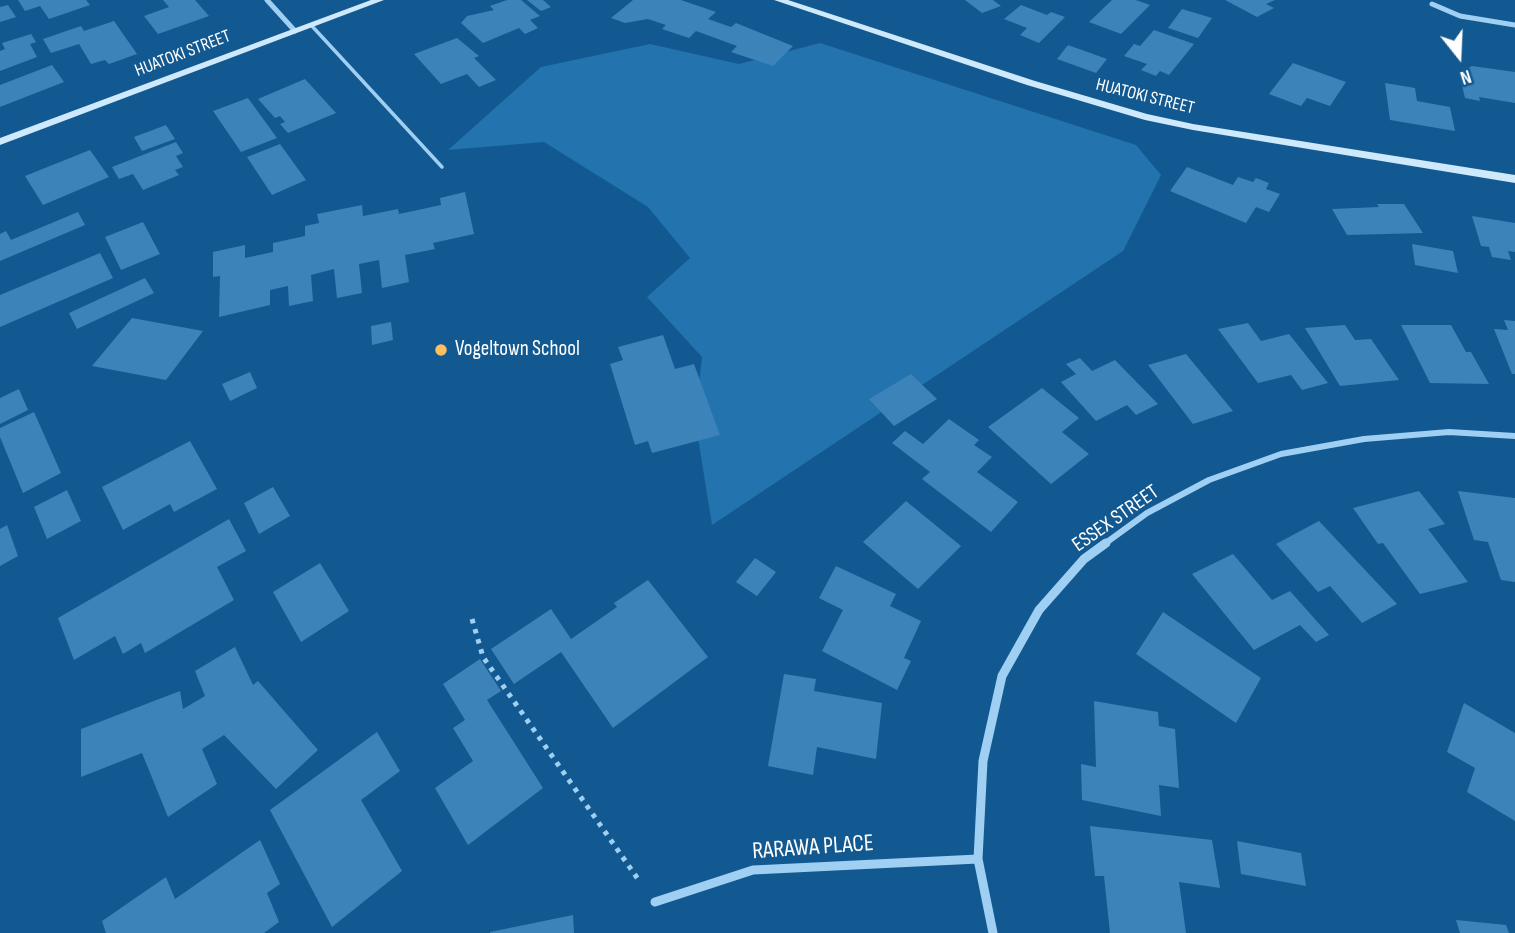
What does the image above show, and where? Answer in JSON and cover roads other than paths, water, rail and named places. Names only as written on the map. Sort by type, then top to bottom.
[{"type":"main road","name":"HUATOKI STREET","points":[[0,142],[379,0]]},
{"type":"main road","name":"HUATOKI STREET","points":[[779,0],[1031,83],[1145,117],[1515,179]]},
{"type":"street","points":[[267,0],[295,31]]},
{"type":"street","points":[[1432,5],[1460,16],[1515,25]]},
{"type":"street","name":"ESSEX STREET","points":[[993,933],[978,859],[983,761],[1002,676],[1039,610],[1084,559],[1157,508],[1209,480],[1281,454],[1364,439],[1449,432],[1515,436]]},
{"type":"street","name":"RARAWA PLACE","points":[[655,902],[754,870],[978,859]]},
{"type":"lane","points":[[311,25],[442,167]]},
{"type":"place","name":"Vogeltown School","points":[[441,350]]}]
